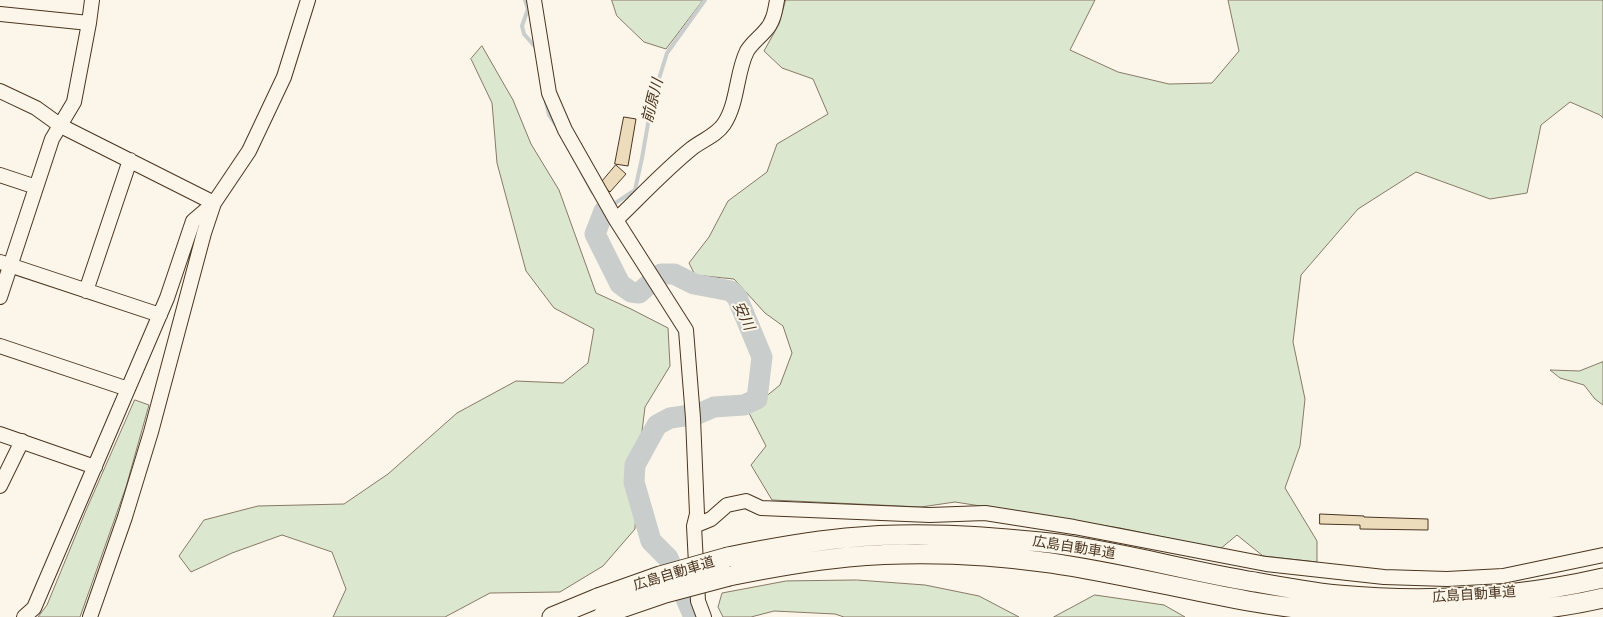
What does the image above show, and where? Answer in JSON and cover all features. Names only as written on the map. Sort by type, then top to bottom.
[{"type":"highway","name":"広島自動車道","points":[[728,567],[786,545],[847,538],[906,535],[978,536],[1052,544],[1130,557],[1253,582],[1337,595],[1420,599],[1501,595],[1573,585],[1603,578]]},
{"type":"highway","name":"広島自動車道","points":[[552,617],[600,610],[660,576],[728,567],[907,554],[978,556],[1059,564],[1126,575],[1249,601],[1335,613],[1417,617]]},
{"type":"highway","name":"広島自動車道","points":[[1423,617],[1501,614],[1577,604],[1603,598]]},
{"type":"street","points":[[0,297],[5,264],[36,187],[52,140],[74,102],[92,0]]},
{"type":"street","points":[[24,617],[34,608],[160,315],[193,221],[214,203],[249,151],[284,77],[308,0]]},
{"type":"street","points":[[534,0],[549,93],[565,130],[616,220],[686,330],[693,415],[697,514],[694,526],[698,601],[704,617]]},
{"type":"street","points":[[616,220],[675,162],[693,147],[707,140],[723,125],[731,112],[746,53],[774,18],[777,0]]},
{"type":"street","points":[[0,14],[89,23]]},
{"type":"street","points":[[0,91],[36,108],[61,126],[214,203]]},
{"type":"street","points":[[86,291],[130,160]]},
{"type":"street","points":[[0,175],[36,187]]},
{"type":"street","points":[[90,617],[125,517],[148,442],[204,233],[214,203]]},
{"type":"street","points":[[5,264],[160,315]]},
{"type":"street","points":[[0,346],[128,389]]},
{"type":"street","points":[[0,434],[95,467]]},
{"type":"street","points":[[0,486],[22,441]]},
{"type":"street","points":[[694,526],[711,519],[727,505],[746,501],[761,508],[930,515],[985,513],[1074,527],[1266,564],[1384,576],[1447,579],[1502,576],[1603,555]]},
{"type":"green space","points":[[612,0],[703,0],[666,49],[644,42],[617,16]]},
{"type":"green space","points":[[786,0],[1095,0],[1070,50],[1118,72],[1169,84],[1212,83],[1239,51],[1228,0],[1603,0],[1603,118],[1570,102],[1541,125],[1527,193],[1490,199],[1416,172],[1358,209],[1301,275],[1293,342],[1305,399],[1300,446],[1285,488],[1317,541],[1317,562],[1263,556],[1237,535],[1220,549],[1120,528],[955,502],[921,507],[772,500],[751,465],[766,446],[748,411],[780,385],[792,353],[783,326],[765,313],[734,279],[695,275],[689,263],[709,237],[728,201],[767,172],[777,144],[828,114],[813,79],[782,68],[764,51],[779,24]]},
{"type":"green space","points":[[482,46],[513,100],[531,144],[559,190],[596,293],[668,328],[670,366],[645,407],[638,464],[635,529],[603,566],[560,592],[490,593],[445,617],[333,617],[346,589],[332,552],[282,535],[232,553],[191,572],[179,556],[204,520],[258,506],[344,504],[388,474],[457,413],[516,381],[563,383],[588,363],[594,329],[554,308],[526,271],[497,163],[492,103],[471,59]]},
{"type":"green space","points":[[1603,362],[1603,405],[1595,399],[1584,385],[1560,378],[1550,370],[1579,371]]},
{"type":"green space","points":[[135,400],[149,405],[126,487],[80,617],[38,617],[47,605],[87,508]]},
{"type":"green space","points":[[857,580],[925,585],[979,596],[1019,617],[844,617],[835,614],[774,611],[751,617],[723,617],[718,607],[722,593],[786,581]]},
{"type":"green space","points":[[1095,595],[1164,605],[1185,617],[1054,617]]},
{"type":"building","points":[[624,117],[636,119],[628,166],[615,164]]},
{"type":"building","points":[[616,165],[626,174],[610,192],[600,184]]},
{"type":"building","points":[[1320,514],[1428,519],[1428,530],[1360,529],[1360,525],[1320,524]]},
{"type":"waterway","name":"安川","points":[[525,0],[528,9],[522,26],[524,34],[537,49]]},
{"type":"waterway","name":"前原川","points":[[614,204],[635,190],[652,101],[667,53],[705,0]]},
{"type":"waterway","name":"安川","points":[[546,102],[549,115],[556,125]]},
{"type":"waterway","name":"安川","points":[[581,171],[593,193]]},
{"type":"waterway","name":"安川","points":[[604,211],[595,234],[620,284],[631,292],[639,293],[661,274],[674,274],[694,284],[731,291],[737,297],[762,357],[757,399],[744,405],[714,407],[698,414],[670,418],[657,425],[635,465],[634,482],[651,541],[668,558],[694,617]]}]
